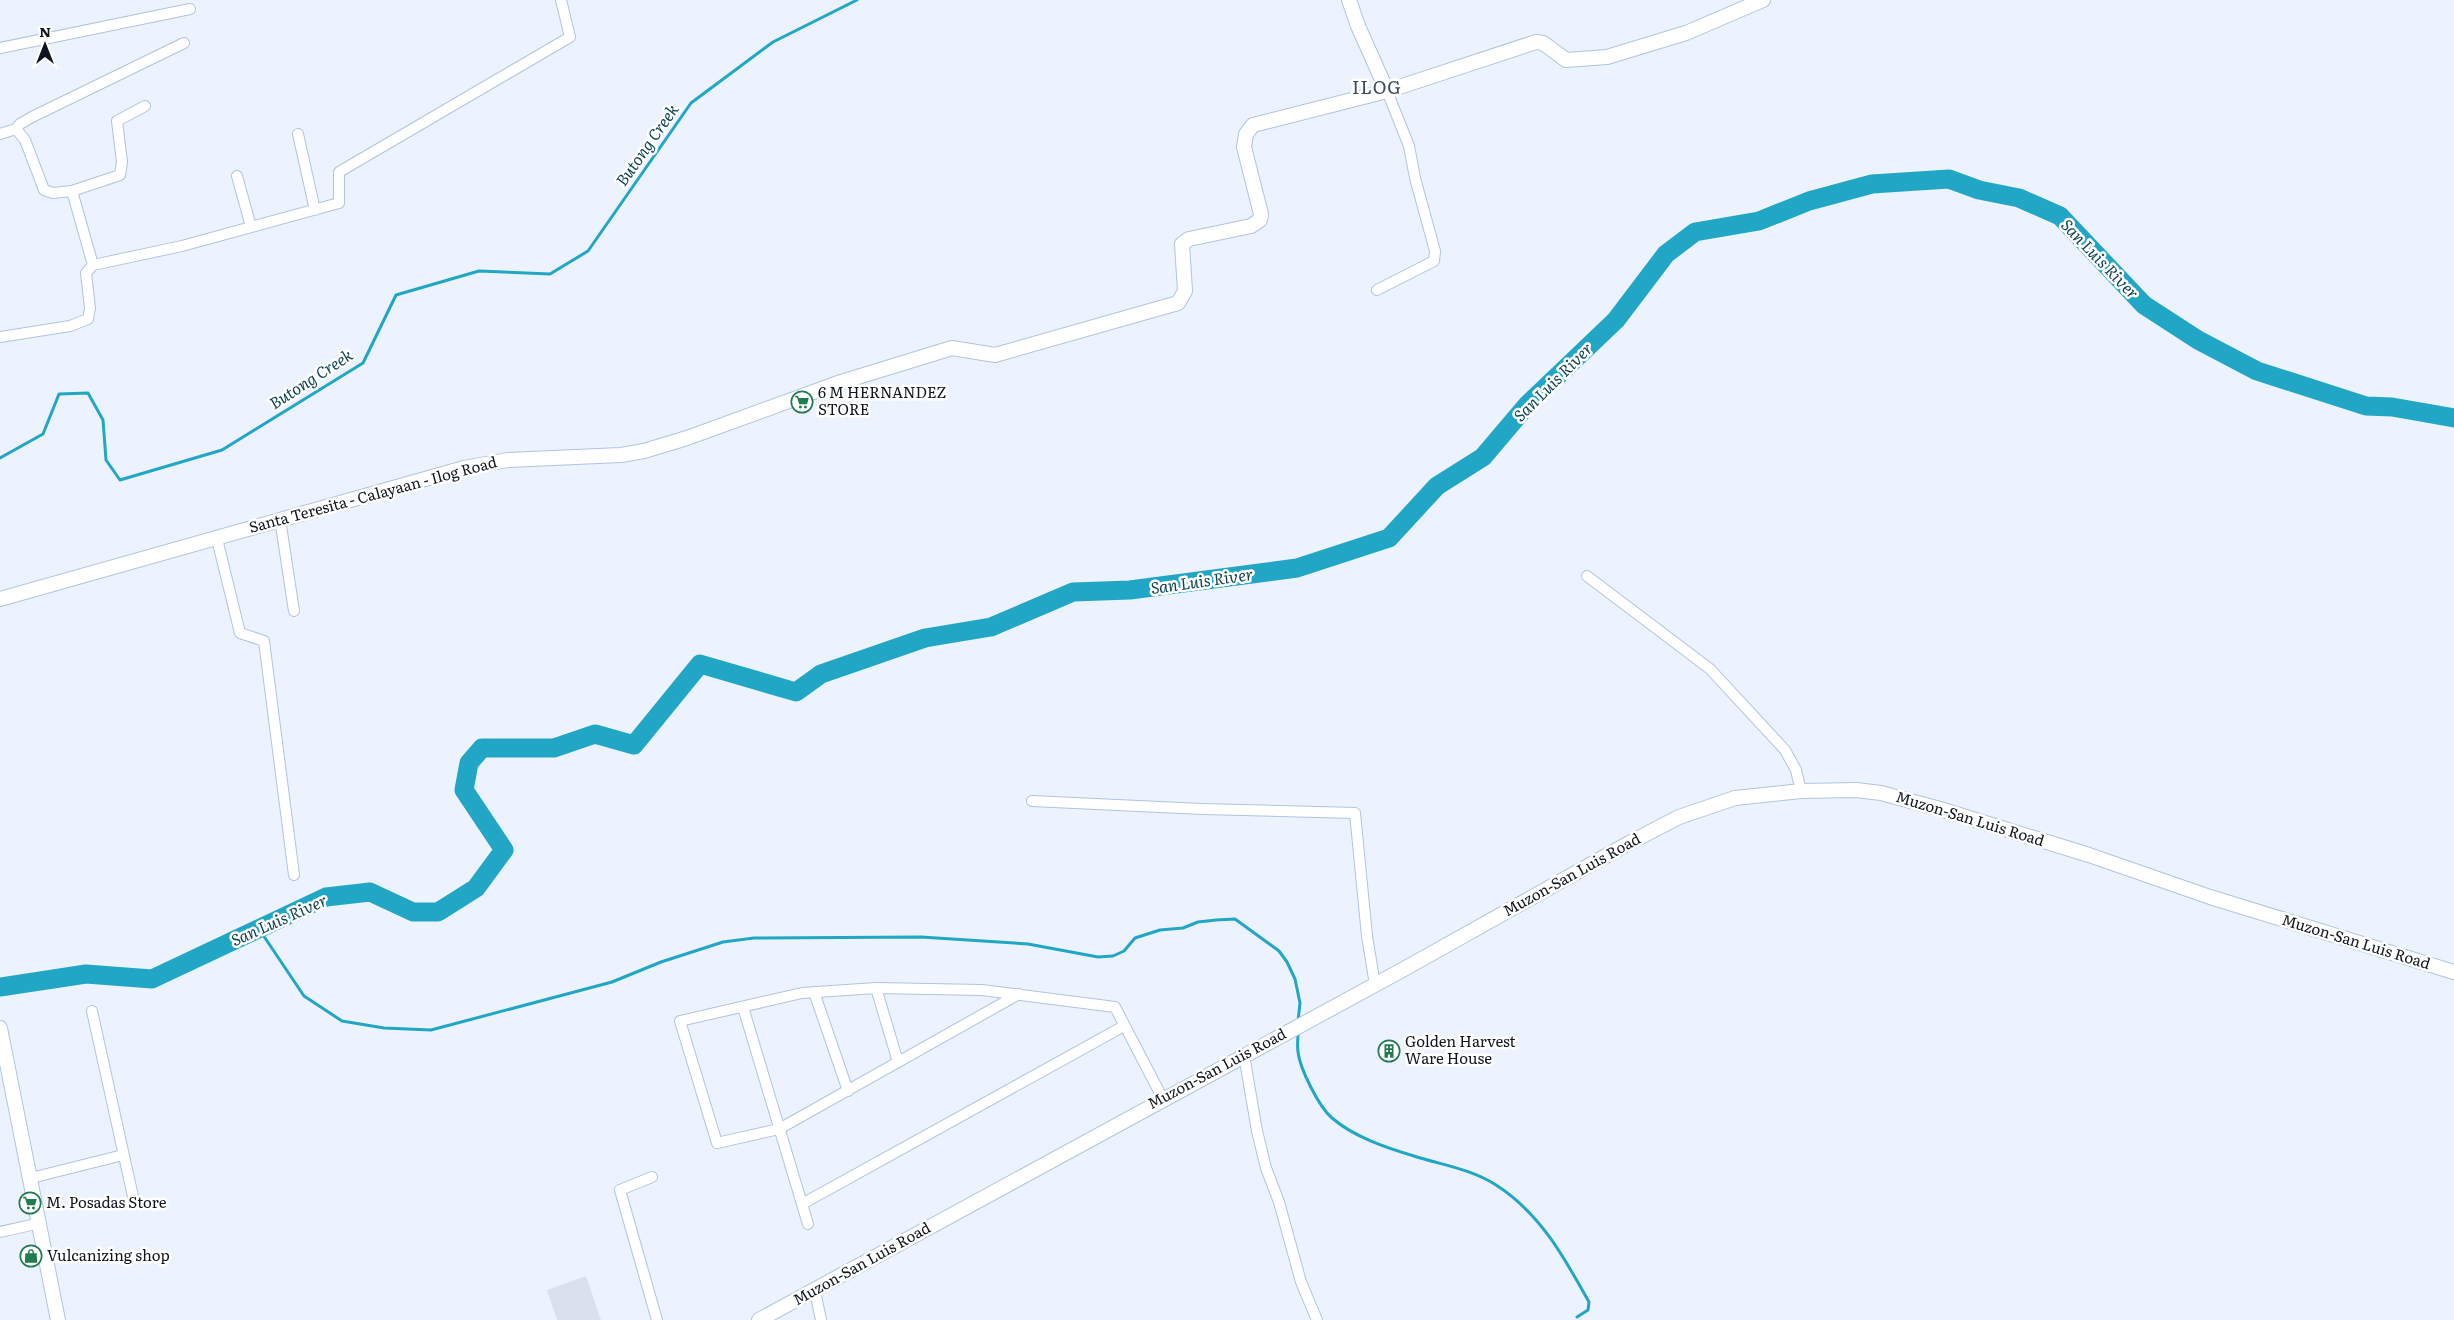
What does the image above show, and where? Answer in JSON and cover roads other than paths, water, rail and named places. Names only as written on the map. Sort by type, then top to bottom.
[{"type":"main road","points":[[1349,0],[1358,26],[1387,91]]},
{"type":"main road","name":"Santa Teresita - Calayaan - Ilog Road","points":[[0,599],[216,539],[280,519],[486,463],[508,460],[621,455],[644,451],[687,438],[838,383],[952,348],[995,355],[1178,303],[1185,291],[1182,244],[1189,239],[1251,226],[1260,220],[1261,214],[1244,147],[1246,134],[1253,125],[1387,91],[1536,42],[1542,43],[1566,60],[1608,57],[1686,33],[1763,0]]},
{"type":"main road","name":"Muzon-San Luis Road","points":[[758,1320],[815,1291],[1679,817],[1735,798],[1801,791],[1856,790],[1881,793],[1924,804],[2089,856],[2210,898],[2454,972]]},
{"type":"main road","points":[[0,1028],[58,1320]]},
{"type":"street","points":[[0,337],[70,326],[88,319],[90,308],[86,273],[93,265],[182,246],[339,203],[339,172],[570,37],[562,0]]},
{"type":"street","points":[[0,48],[190,9]]},
{"type":"street","points":[[0,134],[16,129],[20,124],[40,113],[184,43]]},
{"type":"street","points":[[1377,290],[1434,261],[1434,251],[1415,178],[1410,146],[1387,91]]},
{"type":"street","points":[[16,129],[25,140],[44,190],[53,193],[72,191],[120,175],[122,162],[117,121],[145,106]]},
{"type":"street","points":[[298,134],[315,210]]},
{"type":"street","points":[[237,176],[251,227]]},
{"type":"street","points":[[72,191],[93,265]]},
{"type":"street","points":[[280,519],[294,611]]},
{"type":"street","points":[[216,539],[240,633],[264,641],[294,875]]},
{"type":"street","points":[[1587,576],[1710,669],[1785,750],[1796,770],[1801,791]]},
{"type":"street","points":[[1032,801],[1202,809],[1355,813],[1367,936],[1375,985]]},
{"type":"street","points":[[876,988],[898,1062]]},
{"type":"street","points":[[1019,994],[779,1129],[717,1143],[680,1021],[814,992],[876,988],[982,990],[1019,994],[1115,1008],[1163,1099]]},
{"type":"street","points":[[982,990],[993,1008]]},
{"type":"street","points":[[814,992],[848,1091]]},
{"type":"street","points":[[743,1007],[808,1224]]},
{"type":"street","points":[[92,1011],[134,1201]]},
{"type":"street","points":[[802,1204],[1124,1026]]},
{"type":"street","points":[[1244,1055],[1257,1132],[1266,1168],[1280,1202],[1301,1282],[1317,1320]]},
{"type":"street","points":[[31,1178],[123,1154]]},
{"type":"street","points":[[652,1177],[620,1190],[657,1320]]},
{"type":"street","points":[[0,1232],[40,1223]]},
{"type":"street","points":[[815,1291],[821,1320]]},
{"type":"waterway","name":"Butong Creek","points":[[0,458],[43,434],[59,394],[88,393],[103,420],[106,460],[120,480],[222,450],[363,363],[396,295],[479,271],[550,274],[588,251],[691,103],[773,42],[857,0]]},
{"type":"waterway","name":"San Luis River","points":[[0,987],[86,974],[152,979],[326,897],[370,892],[413,912],[438,912],[476,888],[504,850],[464,790],[469,763],[482,748],[554,748],[595,734],[634,745],[700,664],[796,692],[821,674],[925,638],[991,627],[1073,592],[1130,590],[1297,568],[1389,538],[1437,486],[1483,457],[1528,404],[1616,320],[1666,254],[1695,232],[1759,221],[1809,201],[1872,184],[1949,179],[1979,190],[2019,198],[2060,216],[2144,305],[2198,340],[2257,371],[2366,406],[2392,407],[2454,418]]},
{"type":"waterway","points":[[259,929],[304,996],[342,1021],[384,1028],[431,1030],[612,982],[661,962],[723,942],[754,938],[921,937],[1028,944],[1098,957],[1113,956],[1124,951],[1135,938],[1160,930],[1183,928],[1198,922],[1235,919],[1279,951],[1287,962],[1295,979],[1300,1003],[1298,1021]]},
{"type":"waterway","points":[[1298,1033],[1298,1052],[1306,1077],[1321,1105],[1341,1125],[1360,1136],[1382,1145],[1477,1175],[1512,1196],[1526,1209],[1550,1237],[1589,1302],[1588,1310],[1577,1317]]},
{"type":"place","name":"6 M HERNANDEZ STORE","points":[[802,402]]},
{"type":"place","name":"Golden Harvest Ware House","points":[[1389,1051]]},
{"type":"place","name":"M. Posadas Store","points":[[30,1203]]},
{"type":"place","name":"Vulcanizing shop","points":[[31,1256]]},
{"type":"district","name":"ILOG","points":[[1377,88]]}]
